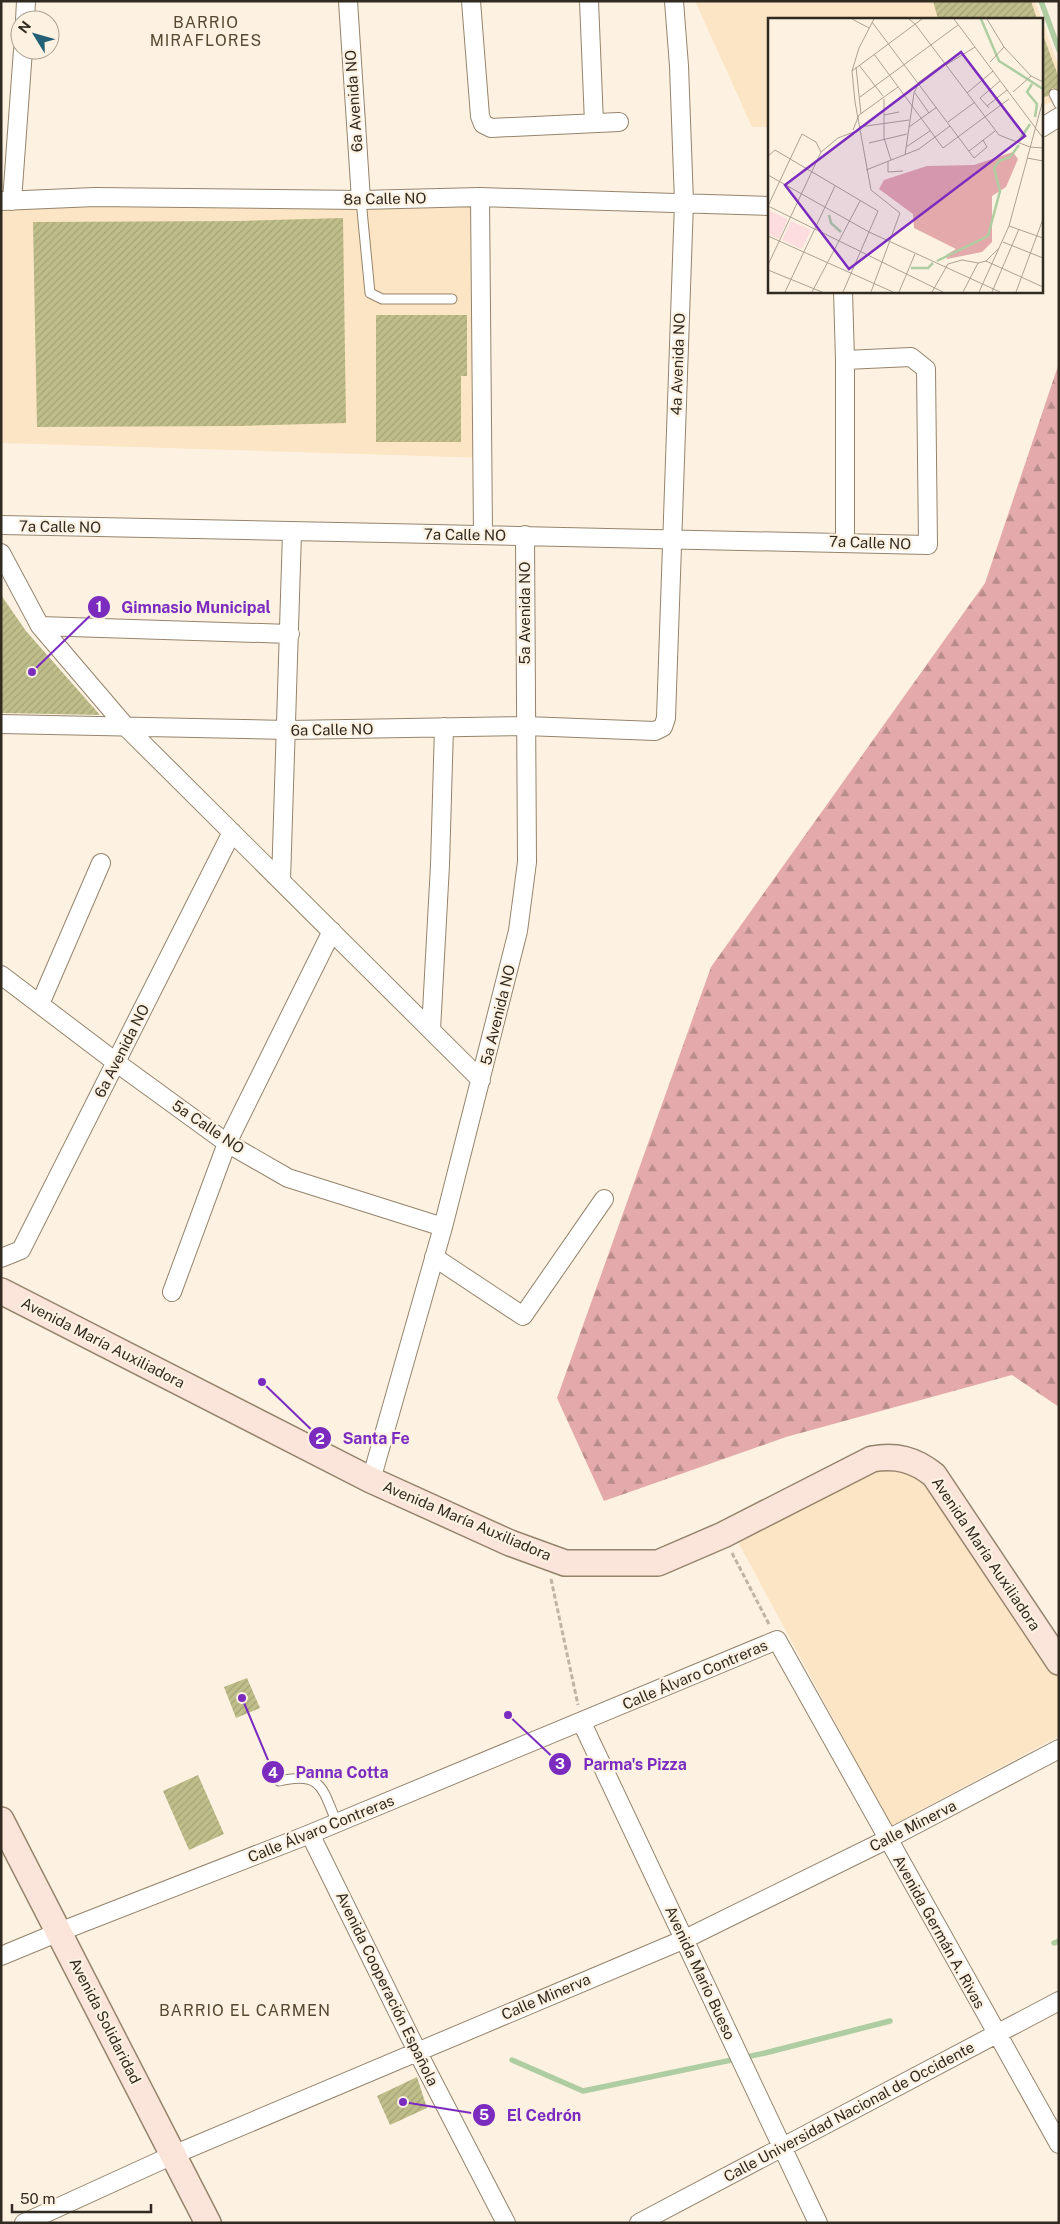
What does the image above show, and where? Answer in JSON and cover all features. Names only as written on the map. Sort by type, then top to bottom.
[{"type":"street","name":"6a Avenida NO","points":[[348,1],[361,200]]},
{"type":"street","points":[[471,1],[480,116],[484,124],[491,128],[619,122]]},
{"type":"street","points":[[589,1],[594,123]]},
{"type":"street","name":"4a Avenida NO","points":[[663,727],[666,718],[684,202],[679,66],[674,1]]},
{"type":"street","points":[[7,201],[22,60]]},
{"type":"street","points":[[1042,127],[1059,117]]},
{"type":"street","name":"8a Calle NO","points":[[7,201],[95,197],[361,200],[480,197],[768,206]]},
{"type":"street","points":[[480,197],[483,535]]},
{"type":"street","points":[[844,292],[844,542]]},
{"type":"street","name":"7a Calle NO","points":[[1,525],[292,533],[672,537],[928,544],[926,369],[911,356],[845,360]]},
{"type":"street","points":[[281,881],[288,730],[292,533]]},
{"type":"street","name":"5a Avenida NO","points":[[371,1480],[443,1227],[482,1080],[518,931],[527,862],[525,535]]},
{"type":"street","points":[[1,553],[40,626],[127,728],[482,1080]]},
{"type":"street","points":[[40,626],[290,634]]},
{"type":"street","name":"6a Calle NO","points":[[1,724],[288,730],[526,726],[655,730],[663,727]]},
{"type":"street","points":[[431,1030],[440,865],[444,728]]},
{"type":"street","name":"6a Avenida NO","points":[[1,1258],[21,1250],[232,832]]},
{"type":"street","points":[[40,1004],[101,863]]},
{"type":"street","points":[[172,1292],[227,1143],[332,931]]},
{"type":"street","name":"5a Calle NO","points":[[1,975],[227,1143],[288,1178],[443,1227]]},
{"type":"street","points":[[434,1257],[523,1316],[604,1199]]},
{"type":"street","name":"Avenida María Auxiliadora","points":[[4,1298],[371,1480],[510,1543],[565,1563],[658,1563],[723,1535],[872,1459],[898,1457],[911,1460],[934,1474],[1059,1662]]},
{"type":"street","name":"Calle Álvaro Contreras","points":[[1,1956],[310,1834],[777,1640]]},
{"type":"street","name":"Avenida Germán A. Rivas","points":[[777,1640],[996,2035],[1059,2144]]},
{"type":"street","name":"Avenida Mario Bueso","points":[[582,1722],[818,2223]]},
{"type":"street","name":"Calle Minerva","points":[[24,2223],[173,2155],[685,1939],[888,1840],[1059,1749]]},
{"type":"street","name":"Avenida Solidaridad","points":[[1,1820],[208,2223]]},
{"type":"street","name":"Avenida Cooperación Española","points":[[310,1834],[417,2051],[506,2223]]},
{"type":"street","name":"Calle Universidad Nacional de Occidente","points":[[639,2223],[781,2146],[1059,2002]]},
{"type":"lane","points":[[1054,94],[1059,104]]},
{"type":"lane","points":[[361,200],[370,293],[382,299],[452,299]]},
{"type":"lane","points":[[279,1781],[295,1777],[317,1783],[337,1823]]},
{"type":"path","points":[[723,1535],[777,1640]]},
{"type":"path","points":[[546,1556],[582,1722]]},
{"type":"shaded area","points":[[695,1],[1035,1],[1041,18],[768,18],[768,127],[752,127]]},
{"type":"shaded area","points":[[1042,20],[1059,67],[1059,99],[1042,106]]},
{"type":"shaded area","points":[[483,200],[487,458],[1,443],[1,205]]},
{"type":"shaded area","points":[[888,1467],[905,1469],[929,1486],[1059,1677],[1059,1736],[891,1826],[737,1540]]},
{"type":"green space","points":[[1059,363],[1059,1407],[1012,1375],[786,1437],[604,1501],[557,1398],[711,967],[985,583]]},
{"type":"building","points":[[933,1],[1031,1],[1037,18],[938,18]]},
{"type":"building","points":[[1042,35],[1059,78],[1059,90],[1052,88],[1048,96],[1042,98]]},
{"type":"building","points":[[343,218],[346,423],[240,426],[37,427],[33,222],[241,221]]},
{"type":"building","points":[[376,315],[467,315],[467,376],[461,376],[461,442],[376,442]]},
{"type":"building","points":[[1,595],[26,631],[100,715],[1,713]]},
{"type":"building","points":[[247,1678],[260,1708],[236,1718],[224,1687]]},
{"type":"building","points":[[198,1775],[224,1834],[189,1850],[163,1791]]},
{"type":"building","points":[[417,2077],[427,2108],[390,2125],[377,2096]]},
{"type":"waterway","points":[[1041,1],[1059,50]]},
{"type":"waterway","points":[[1054,1943],[1059,1941]]},
{"type":"waterway","points":[[512,2060],[583,2091],[765,2053],[890,2021]]},
{"type":"place","name":"Gimnasio Municipal","points":[[32,672]]},
{"type":"place","name":"Santa Fe","points":[[262,1382]]},
{"type":"place","name":"Panna Cotta","points":[[242,1698]]},
{"type":"place","name":"Parma's Pizza","points":[[508,1715]]},
{"type":"place","name":"El Cedrón","points":[[403,2102]]},
{"type":"district","name":"BARRIO MIRAFLORES","points":[[206,31]]},
{"type":"district","name":"BARRIO EL CARMEN","points":[[245,2010]]}]
